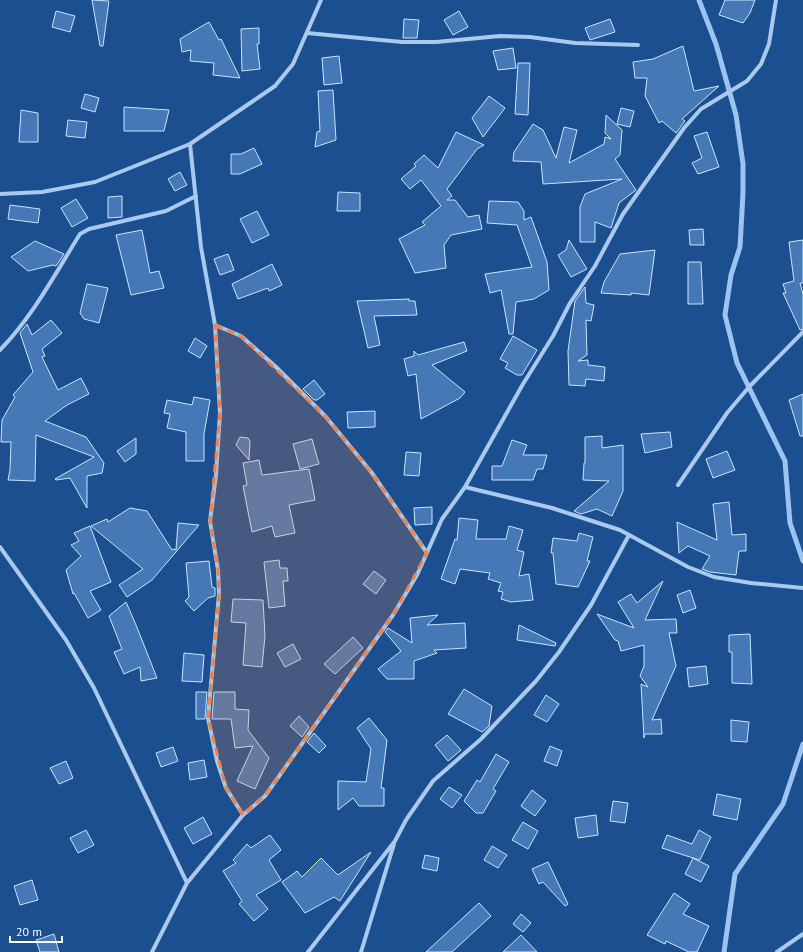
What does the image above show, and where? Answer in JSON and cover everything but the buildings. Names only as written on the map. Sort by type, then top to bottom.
[{"type":"street","points":[[0,194],[42,192],[95,182],[190,144],[275,86],[293,64],[321,0]]},
{"type":"street","points":[[152,952],[187,883],[243,815],[265,796],[362,660],[418,576],[442,519],[464,487],[523,384],[553,336],[570,303],[595,266],[623,214],[684,128],[702,110],[747,81],[761,64],[769,44],[776,0]]},
{"type":"street","points":[[307,33],[402,42],[436,42],[500,36],[530,37],[575,43],[638,45]]},
{"type":"street","points":[[190,144],[201,247],[215,325],[220,413],[216,475],[210,521],[218,570],[219,594],[208,718],[217,761],[226,788],[243,815]]},
{"type":"street","points":[[0,350],[14,336],[32,312],[80,234],[89,229],[166,211],[196,196]]},
{"type":"street","points":[[215,325],[241,336],[276,367],[326,417],[372,473],[427,553]]},
{"type":"street","points":[[678,485],[744,392],[803,332]]},
{"type":"street","points":[[464,487],[552,508],[620,530],[688,567],[714,577],[751,583],[803,588]]},
{"type":"street","points":[[308,952],[395,841],[406,820],[433,780],[481,739],[536,681],[559,652],[591,605],[629,535]]},
{"type":"street","points":[[0,547],[66,640],[94,688],[187,883]]},
{"type":"street","points":[[362,952],[395,841]]},
{"type":"street","points":[[777,952],[803,934]]},
{"type":"highlighted area","points":[[215,325],[241,336],[326,417],[372,473],[427,553],[393,615],[265,796],[243,815],[226,788],[208,718],[219,594],[218,570],[210,521],[220,413]]},
{"type":"waterway","points":[[699,0],[716,44],[736,115],[743,164],[740,247],[731,275],[725,315],[737,363],[785,461],[790,523],[803,561]]},
{"type":"waterway","points":[[724,952],[735,874],[783,804],[803,744]]}]
